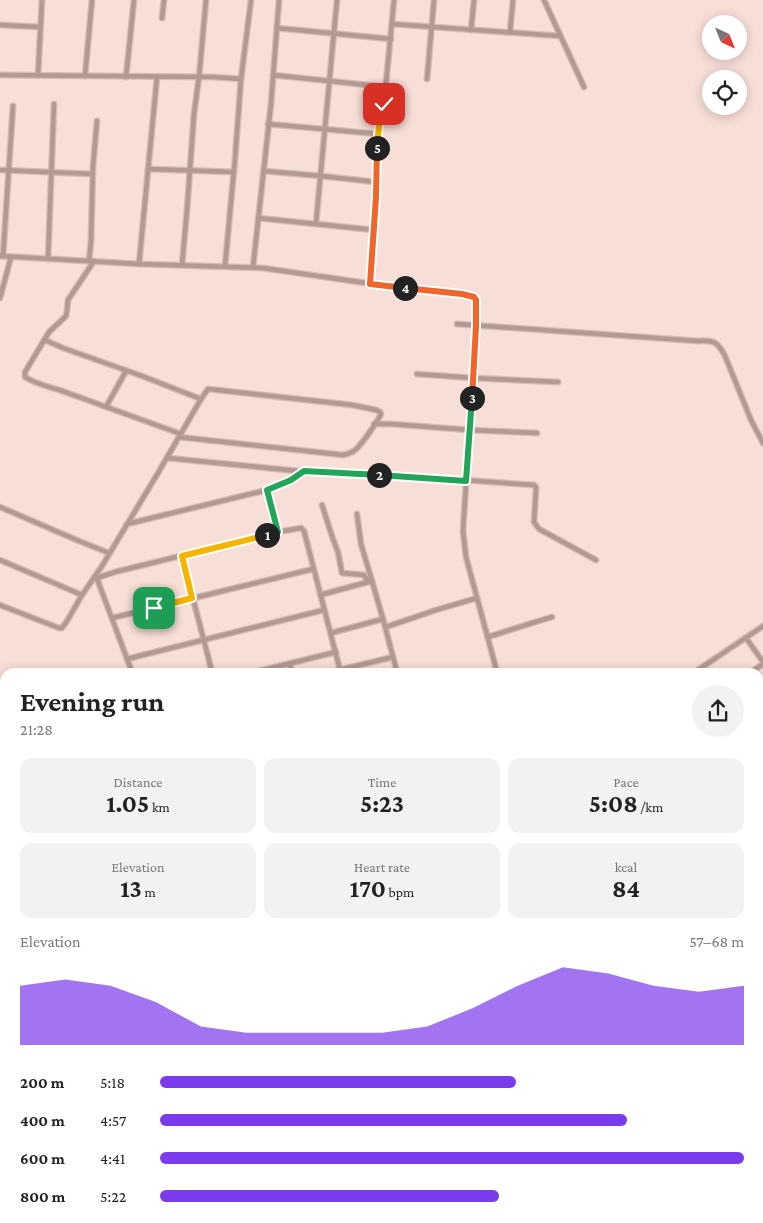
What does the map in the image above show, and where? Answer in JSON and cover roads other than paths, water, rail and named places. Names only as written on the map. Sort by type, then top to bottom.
[{"type":"street","points":[[38,75],[42,0]]},
{"type":"street","points":[[85,76],[92,0]]},
{"type":"street","points":[[126,77],[134,0]]},
{"type":"street","points":[[162,18],[164,0]]},
{"type":"street","points":[[182,265],[194,114],[206,0]]},
{"type":"street","points":[[225,266],[241,79],[251,0]]},
{"type":"street","points":[[253,267],[264,171],[279,0]]},
{"type":"street","points":[[316,223],[337,0]]},
{"type":"street","points":[[370,284],[378,134],[384,104],[394,0]]},
{"type":"street","points":[[426,79],[434,0]]},
{"type":"street","points":[[471,30],[474,0]]},
{"type":"street","points":[[510,32],[513,0]]},
{"type":"street","points":[[544,0],[584,87]]},
{"type":"street","points":[[392,24],[560,36]]},
{"type":"street","points":[[0,25],[40,27]]},
{"type":"street","points":[[277,28],[391,39]]},
{"type":"street","points":[[0,75],[241,79]]},
{"type":"street","points":[[273,75],[386,87]]},
{"type":"street","points":[[139,264],[157,77]]},
{"type":"street","points":[[48,259],[54,104]]},
{"type":"street","points":[[13,106],[1,256],[139,264],[253,267],[474,297],[476,300],[476,326],[463,531],[466,557],[496,668]]},
{"type":"street","points":[[0,605],[59,628],[64,626],[82,595],[96,576],[167,458],[180,436],[201,399],[207,390],[211,388],[229,392],[352,405],[376,410],[380,412],[380,416],[355,450],[343,455],[180,436],[63,391],[31,381],[25,376],[25,372],[48,332],[66,316],[68,300],[91,261],[93,174],[97,121]]},
{"type":"street","points":[[268,124],[378,134]]},
{"type":"street","points":[[148,169],[234,172]]},
{"type":"street","points":[[0,170],[93,174]]},
{"type":"street","points":[[264,171],[376,182]]},
{"type":"street","points":[[258,218],[374,230]]},
{"type":"street","points":[[0,298],[11,257]]},
{"type":"street","points":[[457,324],[698,341],[708,340],[715,342],[725,356],[751,420],[763,443]]},
{"type":"street","points":[[44,340],[201,399]]},
{"type":"street","points":[[106,408],[126,371]]},
{"type":"street","points":[[417,374],[558,382]]},
{"type":"street","points":[[374,424],[537,433]]},
{"type":"street","points":[[167,458],[304,471],[349,472],[534,485],[536,487],[534,522],[536,526],[596,560]]},
{"type":"street","points":[[127,524],[267,490],[291,480],[304,471]]},
{"type":"street","points":[[267,490],[278,532]]},
{"type":"street","points":[[322,504],[332,539],[338,552],[342,573],[364,575],[370,581]]},
{"type":"street","points":[[0,507],[109,553]]},
{"type":"street","points":[[357,514],[361,544],[370,581],[386,627],[397,668]]},
{"type":"street","points":[[96,576],[278,532],[298,528],[303,529],[340,668]]},
{"type":"street","points":[[182,556],[211,668]]},
{"type":"street","points":[[0,560],[82,595]]},
{"type":"street","points":[[112,618],[313,569]]},
{"type":"street","points":[[96,576],[131,668]]},
{"type":"street","points":[[320,595],[370,581]]},
{"type":"street","points":[[386,627],[477,598]]},
{"type":"street","points":[[128,660],[324,610]]},
{"type":"street","points":[[488,638],[552,617]]},
{"type":"street","points":[[331,633],[383,619]]},
{"type":"street","points":[[701,668],[763,626]]},
{"type":"street","points":[[746,638],[763,663]]},
{"type":"street","points":[[272,668],[336,652]]},
{"type":"street","points":[[348,668],[393,657]]},
{"type":"street","points":[[289,664],[290,668]]}]
